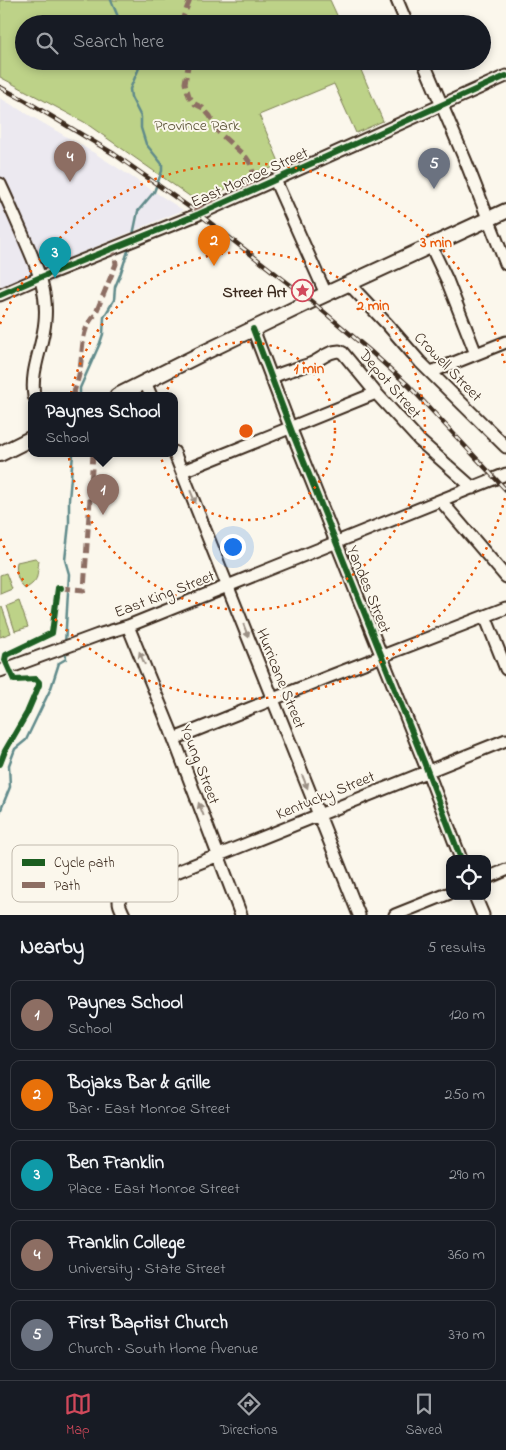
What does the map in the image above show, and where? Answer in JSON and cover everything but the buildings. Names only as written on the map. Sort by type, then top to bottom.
[{"type":"main road","points":[[125,392],[326,294],[506,211]]},
{"type":"main road","points":[[0,454],[28,440]]},
{"type":"street","points":[[397,0],[403,15]]},
{"type":"street","points":[[427,70],[506,264]]},
{"type":"street","name":"East Monroe Street","points":[[0,294],[199,214],[506,76]]},
{"type":"street","points":[[275,180],[326,294]]},
{"type":"street","points":[[0,184],[41,277],[46,301],[45,318],[34,366],[33,392]]},
{"type":"street","points":[[431,246],[476,354]]},
{"type":"street","name":"Crowell Street","points":[[349,284],[420,362],[506,447]]},
{"type":"street","name":"Yandes Street","points":[[253,329],[290,428],[428,771],[460,855]]},
{"type":"street","points":[[431,372],[506,342]]},
{"type":"street","name":"Depot Street","points":[[271,378],[285,371],[309,364],[330,352],[339,351],[343,353],[376,393],[420,441],[473,488]]},
{"type":"street","points":[[145,382],[149,392]]},
{"type":"street","points":[[182,471],[376,393]]},
{"type":"street","name":"Hurricane Street","points":[[176,457],[359,915]]},
{"type":"street","name":"East King Street","points":[[0,671],[128,626],[506,474]]},
{"type":"street","points":[[441,500],[506,577]]},
{"type":"street","points":[[174,739],[506,608]]},
{"type":"street","points":[[484,616],[506,669]]},
{"type":"street","name":"Young Street","points":[[128,626],[174,739],[241,915]]},
{"type":"street","name":"Kentucky Street","points":[[178,871],[506,740]]},
{"type":"street","points":[[491,876],[506,870]]},
{"type":"street","points":[[395,915],[446,894]]},
{"type":"street","points":[[477,900],[483,915]]},
{"type":"street","name":"Kentucky Street","points":[[118,902],[124,915]]},
{"type":"shaded area","points":[[0,98],[96,154],[183,210],[0,287]]},
{"type":"green space","name":"Province Park","points":[[0,0],[330,0],[337,15],[15,15],[15,70],[361,70],[383,121],[356,133],[334,84],[259,115],[280,164],[198,202],[84,122],[0,77]]},
{"type":"green space","points":[[35,558],[39,561],[37,577],[34,583],[25,589],[18,577],[16,570],[17,562]]},
{"type":"green space","points":[[6,573],[12,589],[0,594],[0,575]]},
{"type":"green space","points":[[19,601],[28,627],[15,631],[7,606]]},
{"type":"green space","points":[[0,607],[2,607],[11,633],[0,637]]},
{"type":"waterway","points":[[111,0],[117,15]]},
{"type":"waterway","points":[[133,235],[138,211],[154,192],[162,171],[162,164],[146,144],[141,128],[141,117],[131,97],[130,89],[138,70]]},
{"type":"waterway","points":[[80,392],[80,388],[100,343],[103,334],[104,317],[114,300],[115,287],[130,245]]},
{"type":"waterway","points":[[65,645],[69,574],[65,560],[73,457]]},
{"type":"waterway","points":[[0,812],[10,787],[9,765],[15,749],[26,740],[51,688],[59,663],[66,659],[65,650]]},
{"type":"railway","points":[[0,87],[114,154],[199,214],[311,301],[409,386],[506,490]]},
{"type":"marked path","points":[[184,15],[190,0]]},
{"type":"marked path","points":[[187,70],[185,83],[189,96],[195,104],[203,108],[210,116],[219,133],[246,157],[250,163],[256,180],[237,189]]},
{"type":"marked path","points":[[194,210],[221,196]]},
{"type":"marked path","points":[[74,392],[87,326],[95,315],[116,264],[110,245]]},
{"type":"marked path","points":[[61,588],[84,590],[93,457]]},
{"type":"cycle path","points":[[0,295],[199,214],[506,76]]},
{"type":"cycle path","points":[[253,329],[459,855]]},
{"type":"cycle path","points":[[0,764],[5,751],[27,713],[39,685],[36,679],[14,680],[5,660],[6,655],[52,633],[58,588],[61,588]]},
{"type":"place","name":"Franklin College","points":[[70,182]]},
{"type":"place","name":"First Baptist Church","points":[[434,189]]},
{"type":"place","name":"Bojaks Bar & Grille","points":[[214,266]]},
{"type":"place","name":"Ben Franklin","points":[[55,278]]},
{"type":"place","name":"Street Art","points":[[303,291]]},
{"type":"place","name":"Paynes School","points":[[103,515]]}]
